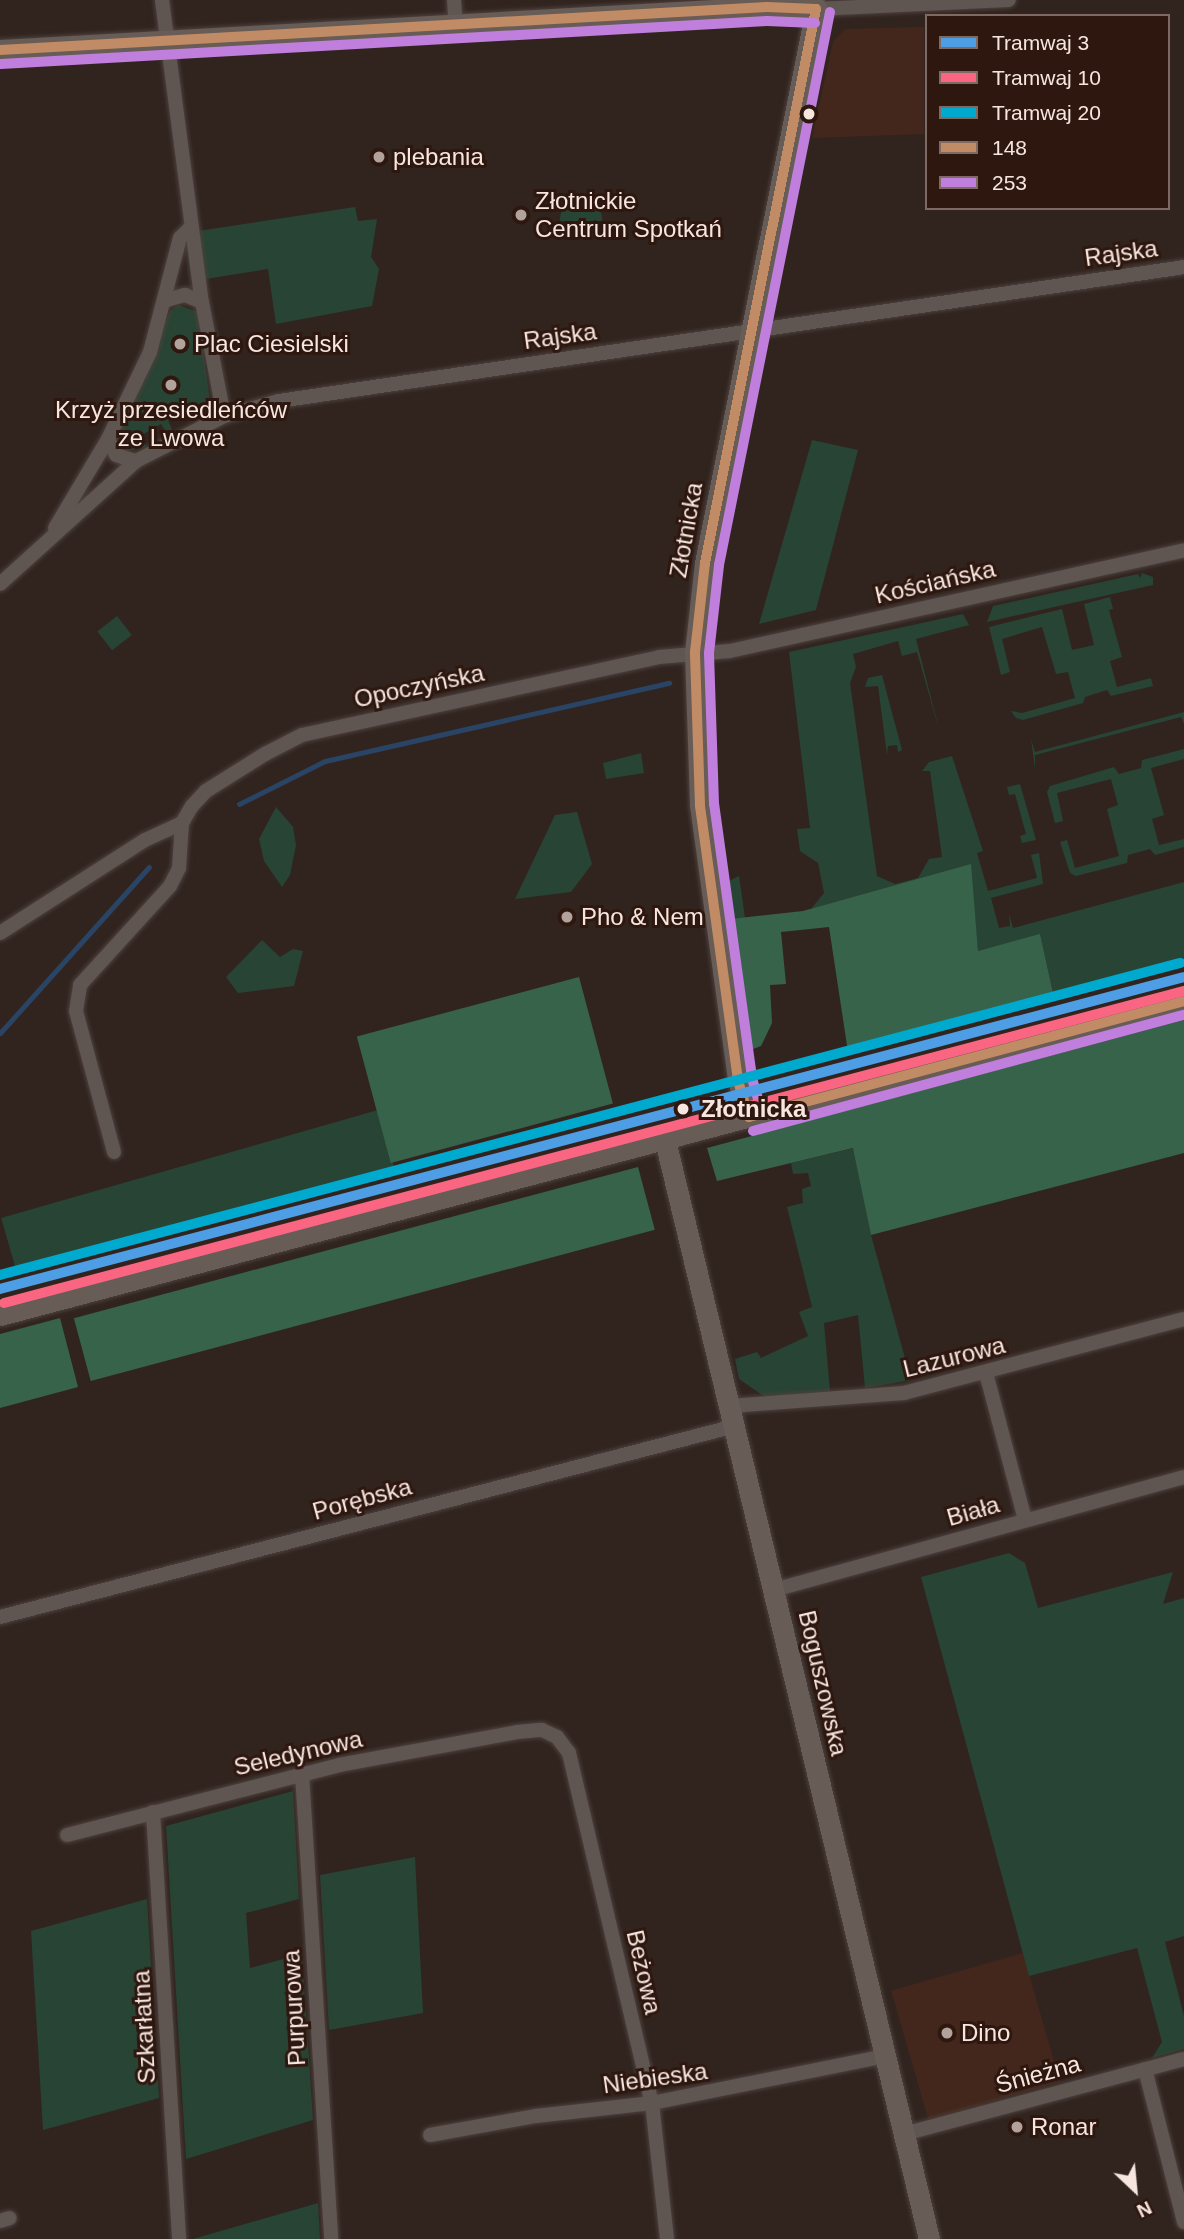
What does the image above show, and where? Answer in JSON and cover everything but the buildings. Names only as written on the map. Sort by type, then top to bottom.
[{"type":"street","points":[[162,0],[202,302],[224,416]]},
{"type":"street","points":[[454,0],[456,26]]},
{"type":"street","points":[[0,50],[767,7],[1009,0]]},
{"type":"street","name":"Złotnicka","points":[[749,1117],[738,1080],[700,805],[695,652],[705,563],[817,5]]},
{"type":"street","points":[[53,532],[108,439],[150,352],[167,300],[180,238],[191,227]]},
{"type":"street","name":"Rajska","points":[[0,584],[53,532],[136,461],[224,416],[279,401],[1184,267]]},
{"type":"street","points":[[167,300],[185,295],[202,302]]},
{"type":"street","points":[[108,439],[116,455],[136,461]]},
{"type":"street","name":"Kościańska","points":[[695,652],[730,651],[1184,550]]},
{"type":"street","name":"Opoczyńska","points":[[0,933],[145,840],[182,823],[206,791],[302,735],[695,652]]},
{"type":"street","points":[[114,1152],[76,1012],[77,996],[87,976],[170,886],[179,868],[182,823]]},
{"type":"street","points":[[0,1315],[1184,1001]]},
{"type":"street","name":"Boguszowska","points":[[665,1140],[929,2239]]},
{"type":"street","name":"Lazurowa","points":[[732,1416],[904,1393],[1184,1319]]},
{"type":"street","points":[[986,1373],[1025,1520]]},
{"type":"street","name":"Porębska","points":[[0,1617],[732,1416]]},
{"type":"street","name":"Biała","points":[[774,1590],[1184,1477]]},
{"type":"street","name":"Seledynowa","points":[[67,1835],[302,1774],[542,1730]]},
{"type":"street","name":"Beżowa","points":[[542,1730],[557,1737],[569,1753],[652,2103],[667,2239]]},
{"type":"street","name":"Purpurowa","points":[[302,1774],[331,2239]]},
{"type":"street","name":"Szkarłatna","points":[[153,1812],[179,2239]]},
{"type":"street","name":"Niebieska","points":[[430,2135],[536,2116],[652,2103],[885,2056]]},
{"type":"street","name":"Śnieżna","points":[[904,2134],[1184,2059]]},
{"type":"street","points":[[1145,2069],[1184,2222]]},
{"type":"shaded area","points":[[924,27],[924,134],[812,138],[833,42],[845,29]]},
{"type":"shaded area","points":[[1023,1953],[1060,2082],[928,2120],[891,1991]]},
{"type":"green space","points":[[581,198],[596,204],[602,219],[596,234],[581,240],[566,234],[560,219],[566,204]]},
{"type":"green space","points":[[355,207],[358,221],[377,219],[371,257],[379,269],[372,306],[276,324],[268,269],[205,279],[198,231]]},
{"type":"green space","points":[[178,305],[198,312],[211,409],[197,420],[190,409],[168,420],[173,432],[168,435],[161,424],[140,436],[146,447],[127,451],[119,443],[118,431],[170,311]]},
{"type":"green space","points":[[812,440],[858,450],[816,610],[759,624]]},
{"type":"green space","points":[[1142,573],[1153,577],[1153,585],[987,622],[993,606],[1138,574],[1140,578]]},
{"type":"green space","points":[[1110,597],[1113,609],[1109,610],[1122,657],[1110,661],[1117,687],[1151,678],[1153,686],[1111,696],[1107,690],[1085,697],[1083,703],[1023,720],[1016,718],[1011,711],[1022,713],[1075,698],[1068,672],[1056,674],[1042,627],[1002,639],[1010,672],[1001,675],[989,627],[1062,609],[1072,650],[1094,645],[1084,604]]},
{"type":"green space","points":[[963,614],[969,625],[916,639],[940,733],[917,652],[902,656],[898,641],[853,654],[856,667],[850,683],[877,876],[895,884],[918,878],[929,859],[942,857],[930,771],[922,771],[929,762],[952,756],[983,851],[977,853],[988,891],[1037,878],[1031,855],[1039,853],[1043,884],[991,898],[999,928],[1010,926],[1009,914],[1013,928],[1184,882],[1184,959],[1053,993],[1040,935],[978,951],[970,865],[811,909],[824,893],[818,863],[800,851],[797,829],[810,828],[789,652]]},
{"type":"green space","points":[[117,616],[132,635],[112,650],[97,631]]},
{"type":"green space","points":[[882,675],[902,750],[898,752],[897,745],[888,746],[887,755],[878,686],[865,687],[868,678]]},
{"type":"green space","points":[[1184,712],[1184,724],[1181,717],[1035,755],[1035,768],[1031,739],[1035,752]]},
{"type":"green space","points":[[1184,749],[1184,759],[1151,768],[1164,815],[1152,819],[1159,845],[1184,839],[1184,847],[1155,855],[1150,849],[1128,855],[1127,863],[1076,876],[1070,873],[1060,842],[1067,840],[1075,868],[1119,856],[1107,809],[1118,805],[1111,779],[1057,793],[1063,821],[1055,823],[1047,792],[1050,786],[1114,767],[1119,774],[1141,768],[1142,760]]},
{"type":"green space","points":[[641,753],[644,773],[606,779],[603,763]]},
{"type":"green space","points":[[1020,784],[1036,840],[1022,843],[1020,836],[1026,834],[1015,794],[1009,795],[1007,787]]},
{"type":"green space","points":[[276,807],[293,827],[296,845],[290,875],[282,887],[264,861],[259,839]]},
{"type":"green space","points":[[577,812],[592,864],[571,892],[515,899],[555,815]]},
{"type":"green space","points":[[971,864],[978,951],[1040,934],[1053,993],[848,1052],[829,927],[781,932],[786,984],[770,985],[772,1023],[761,1046],[748,1051],[730,919],[803,911]]},
{"type":"green space","points":[[739,876],[745,918],[730,919],[725,883]]},
{"type":"green space","points":[[262,940],[280,957],[293,949],[303,951],[294,986],[238,993],[226,977]]},
{"type":"green space","points":[[579,977],[613,1104],[391,1163],[357,1037]]},
{"type":"green space","points":[[1184,1020],[1184,1153],[871,1235],[853,1148],[717,1181],[707,1148]]},
{"type":"green space","points":[[378,1110],[394,1167],[17,1275],[1,1218]]},
{"type":"green space","points":[[854,1148],[871,1235],[911,1380],[865,1388],[858,1315],[824,1323],[830,1391],[765,1397],[739,1379],[735,1359],[757,1352],[761,1358],[808,1336],[799,1312],[812,1307],[787,1207],[803,1203],[802,1189],[811,1186],[808,1173],[793,1174],[791,1163]]},
{"type":"green space","points":[[638,1167],[655,1230],[91,1381],[74,1318]]},
{"type":"green space","points":[[60,1318],[78,1387],[0,1408],[0,1334]]},
{"type":"green space","points":[[1009,1553],[1025,1563],[1038,1608],[1173,1572],[1163,1604],[1184,1598],[1184,1936],[1165,1942],[1184,2016],[1184,2049],[1152,2058],[1162,2042],[1137,1948],[1029,1976],[921,1577]]},
{"type":"green space","points":[[293,1791],[299,1899],[246,1913],[250,1968],[302,1954],[313,2120],[186,2159],[166,1826]]},
{"type":"green space","points":[[415,1857],[423,2013],[329,2030],[320,1875]]},
{"type":"green space","points":[[147,1899],[159,2098],[43,2130],[31,1931]]},
{"type":"green space","points":[[318,2203],[320,2239],[193,2239]]},
{"type":"waterway","points":[[239,804],[325,761],[669,683]]},
{"type":"waterway","points":[[0,1033],[149,867]]},
{"type":"tram line","name":"20","points":[[0,1275],[1180,963]]},
{"type":"tram line","name":"3","points":[[0,1289],[1184,977]]},
{"type":"tram line","name":"10","points":[[4,1303],[1184,991]]},
{"type":"transit line","name":"148","points":[[0,50],[767,7],[816,9]]},
{"type":"transit line","name":"148","points":[[749,1117],[738,1080],[700,805],[695,652],[705,563],[816,9]]},
{"type":"transit line","name":"253","points":[[762,1113],[752,1077],[714,804],[709,653],[719,565],[830,12]]},
{"type":"transit line","name":"253","points":[[1,64],[767,21],[815,23]]},
{"type":"transit line","name":"148","points":[[749,1117],[1184,1001]]},
{"type":"transit line","name":"253","points":[[753,1131],[1184,1015]]},
{"type":"place","name":"plebania","points":[[379,157]]},
{"type":"place","name":"Złotnickie Centrum Spotkań","points":[[521,215]]},
{"type":"place","name":"Plac Ciesielski","points":[[180,344]]},
{"type":"place","name":"Krzyż przesiedleńców ze Lwowa","points":[[171,385]]},
{"type":"place","name":"Pho & Nem","points":[[567,917]]},
{"type":"place","name":"Złotnicka","points":[[683,1109]]},
{"type":"place","name":"Dino","points":[[947,2033]]},
{"type":"place","name":"Ronar","points":[[1017,2127]]}]
